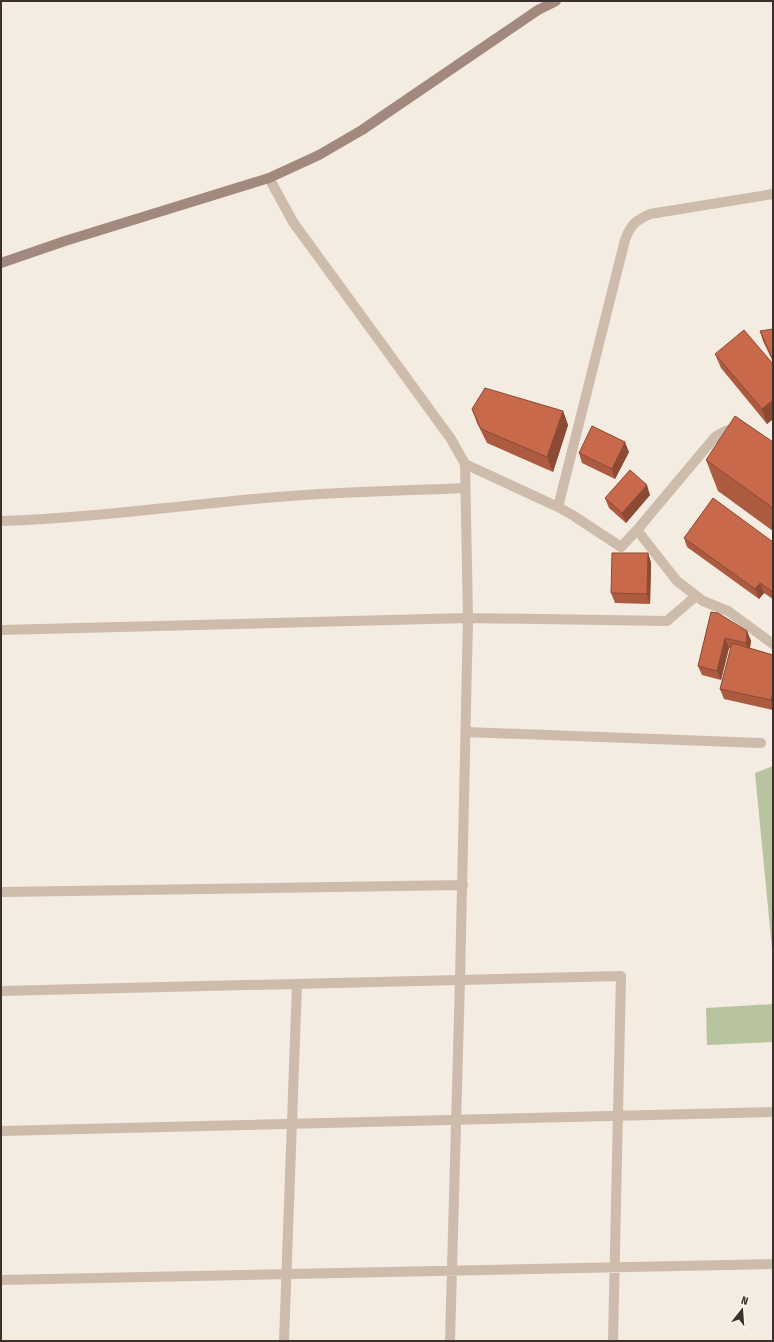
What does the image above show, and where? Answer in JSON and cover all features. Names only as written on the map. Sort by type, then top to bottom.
[{"type":"street","points":[[1,263],[65,241],[269,178],[319,155],[362,130],[538,10],[556,1]]},
{"type":"street","points":[[269,178],[293,222],[451,439],[465,464],[468,618],[463,885],[450,1341]]},
{"type":"street","points":[[558,507],[625,240],[630,228],[636,221],[650,214],[773,194]]},
{"type":"street","points":[[465,464],[558,507],[621,548],[716,437],[724,431],[732,428],[748,434]]},
{"type":"street","points":[[1,521],[50,520],[255,499],[465,488]]},
{"type":"street","points":[[637,530],[677,581],[703,601],[728,612],[773,644]]},
{"type":"street","points":[[1,630],[468,618],[667,622],[696,596]]},
{"type":"street","points":[[466,732],[761,743]]},
{"type":"street","points":[[1,892],[463,885]]},
{"type":"street","points":[[1,991],[621,976],[612,1341]]},
{"type":"street","points":[[284,1341],[297,984]]},
{"type":"street","points":[[1,1131],[773,1112]]},
{"type":"street","points":[[1,1280],[773,1264]]},
{"type":"green space","points":[[773,766],[773,959],[755,773]]},
{"type":"green space","points":[[773,1004],[773,1042],[707,1045],[706,1008]]},
{"type":"building","points":[[773,329],[773,360],[760,331]]},
{"type":"building","points":[[744,330],[773,364],[773,400],[762,409],[715,354]]},
{"type":"building","points":[[485,388],[563,411],[547,457],[481,429],[472,409]]},
{"type":"building","points":[[735,416],[773,442],[773,508],[706,460]]},
{"type":"building","points":[[592,426],[625,442],[612,469],[579,453]]},
{"type":"building","points":[[630,470],[647,485],[622,513],[605,498]]},
{"type":"building","points":[[713,498],[773,542],[773,592],[760,583],[755,589],[684,538]]},
{"type":"building","points":[[612,553],[648,553],[647,594],[611,593]]},
{"type":"building","points":[[711,612],[718,613],[747,631],[746,643],[725,638],[717,671],[698,666]]},
{"type":"building","points":[[732,643],[773,655],[773,693],[771,700],[720,689]]}]
